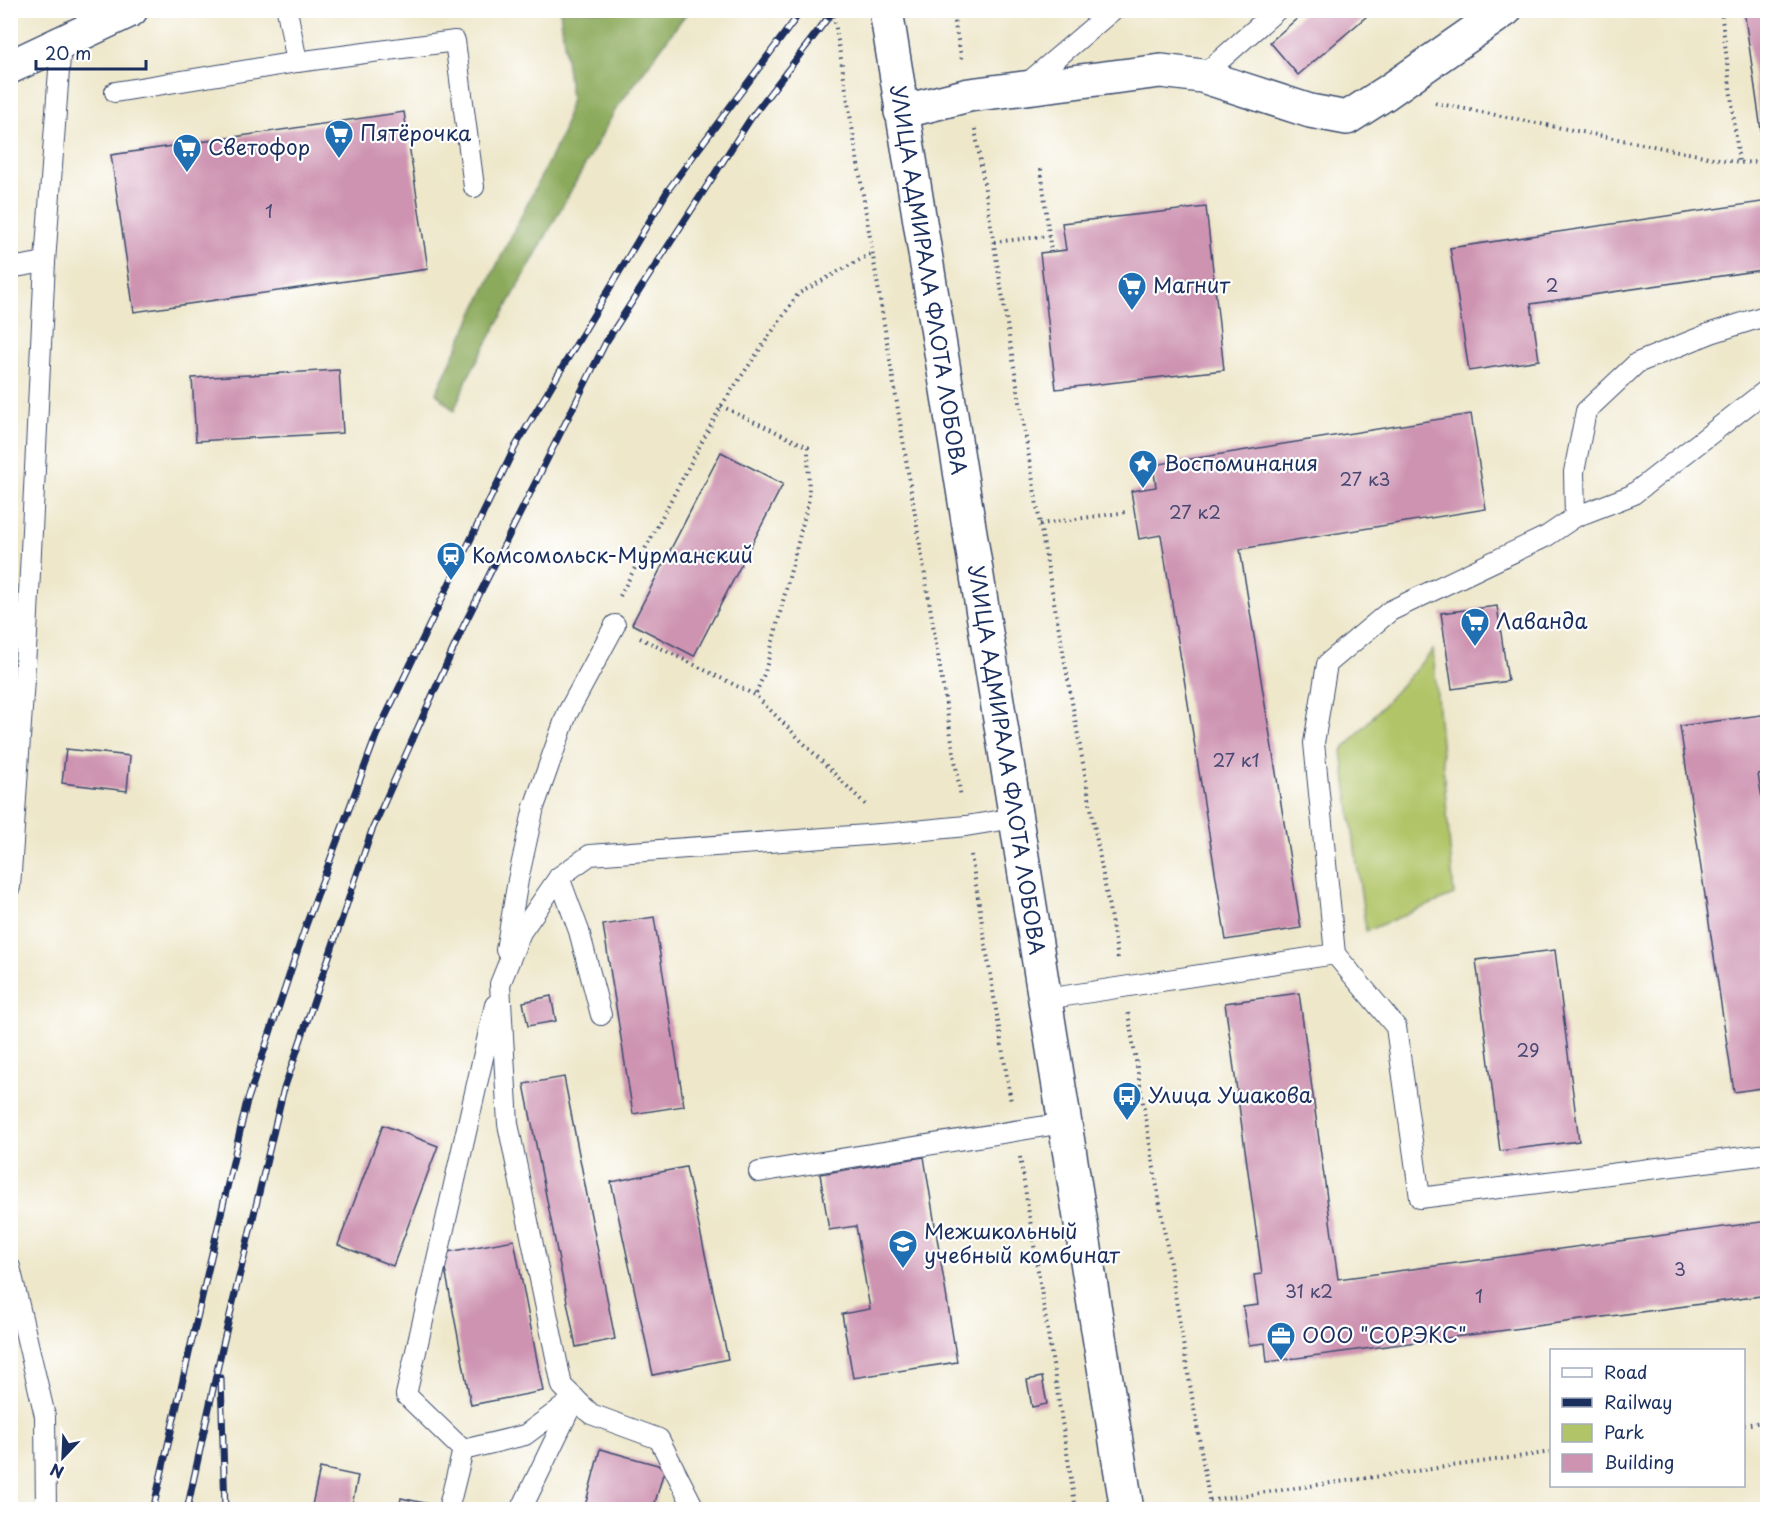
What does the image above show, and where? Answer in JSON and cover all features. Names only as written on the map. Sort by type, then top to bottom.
[{"type":"street","points":[[10,67],[131,10]]},
{"type":"street","name":"УЛИЦА АДМИРАЛА ФЛОТА ЛОБОВА","points":[[886,10],[1127,1509]]},
{"type":"street","points":[[901,112],[969,95],[1161,71],[1203,76],[1310,111],[1347,118],[1505,10]]},
{"type":"lane","points":[[287,10],[297,62]]},
{"type":"lane","points":[[1023,87],[1113,10]]},
{"type":"lane","points":[[1203,76],[1277,10]]},
{"type":"lane","points":[[115,92],[297,62],[455,40],[474,187]]},
{"type":"lane","points":[[10,887],[27,634],[45,262],[61,43]]},
{"type":"lane","points":[[10,268],[45,262]]},
{"type":"lane","points":[[1575,517],[1574,472],[1586,411],[1637,363],[1711,333],[1767,315]]},
{"type":"lane","points":[[1767,389],[1632,495],[1575,517],[1546,536],[1390,611],[1328,664],[1314,742],[1335,954],[1396,1027],[1420,1198],[1767,1154]]},
{"type":"lane","points":[[463,1450],[406,1395],[500,984],[518,880],[534,807],[567,714],[615,625]]},
{"type":"lane","points":[[695,1509],[659,1439],[591,1414],[562,1386],[508,1125],[500,984],[522,932],[559,877],[590,855],[966,826],[1015,818]]},
{"type":"lane","points":[[559,877],[579,931],[601,1015]]},
{"type":"lane","points":[[1046,999],[1335,954]]},
{"type":"lane","points":[[759,1172],[1064,1123]]},
{"type":"lane","points":[[10,1267],[45,1416],[46,1509]]},
{"type":"lane","points":[[463,1450],[525,1435],[575,1398]]},
{"type":"lane","points":[[521,1509],[575,1398]]},
{"type":"lane","points":[[448,1509],[463,1450]]},
{"type":"path","points":[[833,10],[1076,1509]]},
{"type":"path","points":[[952,10],[969,95],[1040,524],[1124,986],[1211,1509]]},
{"type":"path","points":[[1721,10],[1739,163]]},
{"type":"path","points":[[1386,93],[1739,163],[1767,162]]},
{"type":"path","points":[[1041,169],[1051,252]]},
{"type":"path","points":[[994,242],[1049,236]]},
{"type":"path","points":[[872,253],[798,294],[721,406],[616,604],[615,625],[754,695],[894,832]]},
{"type":"path","points":[[721,406],[808,447],[809,499],[765,672],[754,695]]},
{"type":"path","points":[[1040,524],[1126,512]]},
{"type":"path","points":[[1745,1425],[1767,1421]]},
{"type":"path","points":[[1210,1500],[1550,1452]]},
{"type":"green space","points":[[560,11],[688,11],[616,109],[468,377],[454,411],[436,393],[563,132],[571,98]]},
{"type":"green space","points":[[1433,650],[1454,895],[1366,931],[1342,751]]},
{"type":"building","points":[[1307,10],[1374,10],[1298,75],[1270,42]]},
{"type":"building","points":[[1744,10],[1768,10],[1768,144],[1763,144]]},
{"type":"building","points":[[404,112],[428,269],[134,312],[111,155]]},
{"type":"building","points":[[1768,201],[1768,269],[1531,304],[1539,360],[1469,371],[1450,248]]},
{"type":"building","name":"Магнит","points":[[1206,207],[1224,370],[1056,389],[1040,253],[1066,250],[1062,223]]},
{"type":"building","points":[[339,370],[343,433],[196,441],[192,378]]},
{"type":"building","points":[[1471,414],[1486,509],[1240,549],[1301,928],[1226,940],[1161,535],[1139,539],[1131,491],[1156,487],[1153,465]]},
{"type":"building","points":[[721,452],[783,484],[694,656],[632,624]]},
{"type":"building","name":"Лаванда","points":[[1497,606],[1508,681],[1452,689],[1441,613]]},
{"type":"building","points":[[1768,714],[1768,773],[1758,774],[1768,836],[1768,1087],[1734,1092],[1680,726]]},
{"type":"building","points":[[66,749],[130,756],[127,791],[62,783]]},
{"type":"building","points":[[654,917],[684,1106],[633,1114],[603,925]]},
{"type":"building","points":[[1555,950],[1579,1141],[1500,1151],[1476,960]]},
{"type":"building","points":[[1299,993],[1338,1279],[1768,1221],[1768,1295],[1267,1362],[1265,1343],[1249,1345],[1243,1307],[1258,1305],[1254,1275],[1262,1274],[1225,1003]]},
{"type":"building","points":[[551,996],[556,1021],[528,1026],[523,1002]]},
{"type":"building","points":[[564,1077],[615,1339],[576,1347],[524,1084]]},
{"type":"building","points":[[383,1125],[438,1146],[393,1266],[338,1245]]},
{"type":"building","name":"Межшкольный учебный комбинат","points":[[924,1157],[957,1362],[853,1378],[842,1314],[870,1309],[856,1226],[829,1230],[820,1174]]},
{"type":"building","points":[[686,1167],[728,1359],[653,1375],[611,1182]]},
{"type":"building","points":[[514,1240],[543,1391],[471,1405],[442,1253]]},
{"type":"building","points":[[1042,1377],[1047,1404],[1032,1407],[1027,1380]]},
{"type":"building","points":[[600,1449],[665,1467],[653,1510],[584,1510]]},
{"type":"building","points":[[320,1468],[358,1476],[351,1510],[311,1510]]},
{"type":"building","points":[[401,1498],[439,1506],[438,1510],[399,1510]]},
{"type":"railway","points":[[153,1510],[246,1105],[306,925],[376,736],[515,447],[668,190],[802,10]]},
{"type":"railway","points":[[187,1510],[220,1357],[283,1092],[372,830],[464,625],[606,342],[751,118],[834,10]]},
{"type":"railway","points":[[221,1378],[225,1510]]},
{"type":"place","name":"Пятёрочка","points":[[339,160]]},
{"type":"place","name":"Светофор","points":[[187,174]]},
{"type":"place","name":"Магнит","points":[[1132,312]]},
{"type":"place","name":"Воспоминания","points":[[1143,490]]},
{"type":"place","name":"Комсомольск-Мурманский","points":[[451,582]]},
{"type":"place","name":"Лаванда","points":[[1475,648]]},
{"type":"place","name":"Улица Ушакова","points":[[1127,1122]]},
{"type":"place","name":"Межшкольный учебный комбинат","points":[[903,1270]]},
{"type":"place","name":"ООО \"СОРЭКС\"","points":[[1281,1362]]}]
